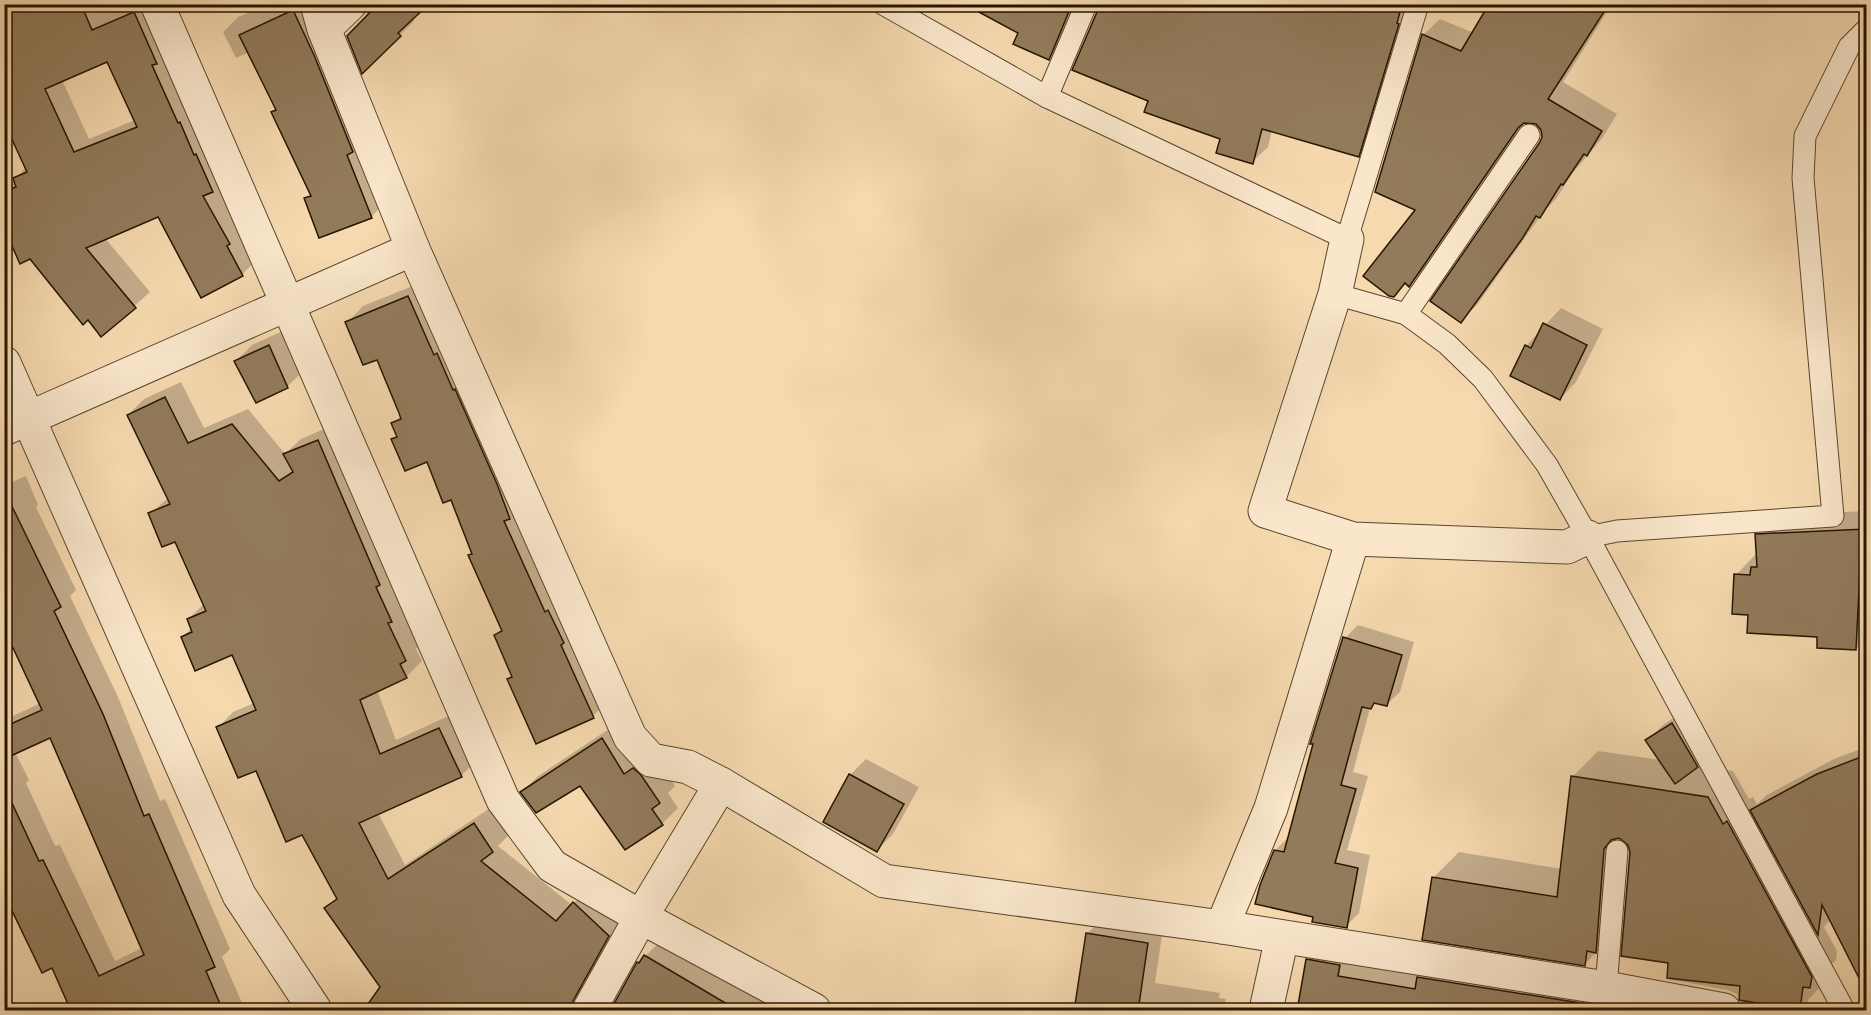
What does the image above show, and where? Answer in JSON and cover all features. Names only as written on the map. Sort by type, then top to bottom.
[{"type":"street","points":[[157,4],[503,800],[552,866],[640,917],[814,1011]]},
{"type":"street","points":[[350,4],[320,17],[413,249],[630,737],[651,760],[688,767],[721,783],[884,880],[1222,927],[1606,988],[1724,1011]]},
{"type":"street","points":[[1347,238],[1335,294],[1265,510],[1353,539],[1567,547],[1588,537]]},
{"type":"street","points":[[17,424],[413,249]]},
{"type":"street","points":[[4,363],[17,424],[239,895],[315,1011]]},
{"type":"street","points":[[1222,927],[1271,808],[1353,539]]},
{"type":"street","points":[[589,1011],[640,917],[721,783]]},
{"type":"street","points":[[1266,1011],[1282,937]]},
{"type":"lane","points":[[883,4],[1047,97],[1347,238],[1418,4]]},
{"type":"lane","points":[[1047,97],[1085,7]]},
{"type":"lane","points":[[1588,537],[1617,531],[1833,516],[1803,178],[1805,136],[1849,47],[1866,30]]},
{"type":"lane","points":[[1406,315],[1529,135]]},
{"type":"lane","points":[[1335,294],[1406,315],[1447,344],[1483,380],[1547,465],[1844,1011]]},
{"type":"lane","points":[[1606,988],[1617,851]]},
{"type":"building","points":[[4,4],[81,4],[92,30],[134,12],[157,64],[152,65],[213,192],[203,196],[230,244],[227,246],[243,276],[201,298],[158,217],[86,248],[136,308],[101,337],[88,320],[83,325],[30,259],[20,264],[4,228],[4,192],[16,187],[13,178],[27,172],[4,122]],"holes":[[[107,62],[137,127],[74,152],[45,89]]]},
{"type":"building","points":[[378,4],[429,4],[398,33],[401,36],[362,74],[347,36]]},
{"type":"building","points":[[964,4],[1072,4],[1049,60],[1013,44],[1018,33]]},
{"type":"building","points":[[1097,4],[1373,4],[1400,12],[1397,23],[1399,24],[1359,157],[1262,129],[1253,164],[1216,153],[1220,139],[1144,112],[1148,101],[1072,70],[1097,12]]},
{"type":"building","points":[[1489,4],[1609,4],[1548,99],[1602,131],[1587,156],[1584,154],[1563,185],[1561,184],[1540,218],[1536,216],[1461,323],[1430,301],[1540,142],[1541,130],[1536,124],[1524,123],[1518,128],[1409,287],[1405,283],[1394,297],[1389,296],[1363,276],[1415,210],[1375,192],[1422,34],[1461,51]]},
{"type":"building","points":[[293,10],[314,55],[353,152],[347,155],[372,218],[319,238],[304,198],[311,196],[271,112],[276,110],[239,35]]},
{"type":"building","points":[[408,296],[434,355],[437,353],[453,390],[455,389],[497,484],[510,519],[504,521],[545,612],[548,610],[564,643],[561,645],[594,718],[536,744],[507,679],[512,677],[494,635],[502,631],[468,555],[472,554],[451,500],[443,503],[427,462],[405,471],[391,439],[397,437],[391,423],[401,419],[399,413],[377,360],[363,365],[345,322]]},
{"type":"building","points":[[1543,323],[1587,345],[1560,400],[1510,376],[1525,345],[1531,348]]},
{"type":"building","points":[[269,345],[288,388],[256,403],[234,361]]},
{"type":"building","points":[[165,397],[188,443],[232,424],[279,481],[293,472],[283,454],[318,440],[380,585],[376,587],[392,622],[388,623],[406,661],[400,664],[407,678],[360,700],[380,754],[439,728],[462,777],[359,823],[388,879],[474,823],[493,852],[481,861],[556,921],[573,902],[609,936],[573,1001],[570,1011],[363,1011],[380,987],[324,908],[337,899],[302,835],[286,842],[256,771],[238,778],[216,727],[256,710],[232,655],[195,671],[181,637],[192,632],[187,619],[206,611],[175,542],[162,547],[148,513],[170,504],[127,415]]},
{"type":"building","points":[[4,490],[61,607],[54,611],[103,714],[144,816],[149,814],[215,967],[206,971],[223,1011],[71,1011],[52,968],[42,973],[4,894],[4,786],[39,861],[43,860],[99,976],[144,955],[50,738],[4,759],[4,727],[42,710],[13,648],[4,652]]},
{"type":"building","points":[[1866,529],[1866,569],[1860,570],[1856,650],[1817,648],[1817,637],[1747,633],[1748,615],[1732,614],[1734,574],[1750,575],[1751,567],[1757,567],[1755,534]]},
{"type":"building","points":[[1343,637],[1402,655],[1387,706],[1374,703],[1371,709],[1362,707],[1341,785],[1356,789],[1335,863],[1358,868],[1347,928],[1312,922],[1313,917],[1255,904],[1274,850],[1284,852],[1313,744],[1310,744]]},
{"type":"building","points":[[1672,723],[1698,767],[1675,784],[1645,740]]},
{"type":"building","points":[[602,738],[624,774],[633,768],[641,775],[660,803],[652,809],[663,825],[625,850],[580,786],[536,813],[520,792]]},
{"type":"building","points":[[1866,755],[1866,992],[1822,905],[1818,935],[1750,810],[1817,774]]},
{"type":"building","points":[[849,774],[904,804],[877,852],[823,822]]},
{"type":"building","points":[[1571,776],[1708,797],[1723,824],[1727,821],[1812,977],[1810,988],[1803,987],[1800,1010],[1739,1000],[1740,986],[1667,978],[1668,963],[1621,956],[1630,852],[1628,845],[1619,838],[1611,840],[1604,849],[1596,953],[1587,951],[1585,966],[1422,940],[1432,877],[1557,897]]},
{"type":"building","points":[[1086,933],[1148,943],[1138,1011],[1074,1011]]},
{"type":"building","points":[[644,955],[739,1011],[610,1011],[637,962],[639,963]]},
{"type":"building","points":[[1306,959],[1340,965],[1338,976],[1415,989],[1417,977],[1580,1003],[1579,1011],[1297,1011]]}]
